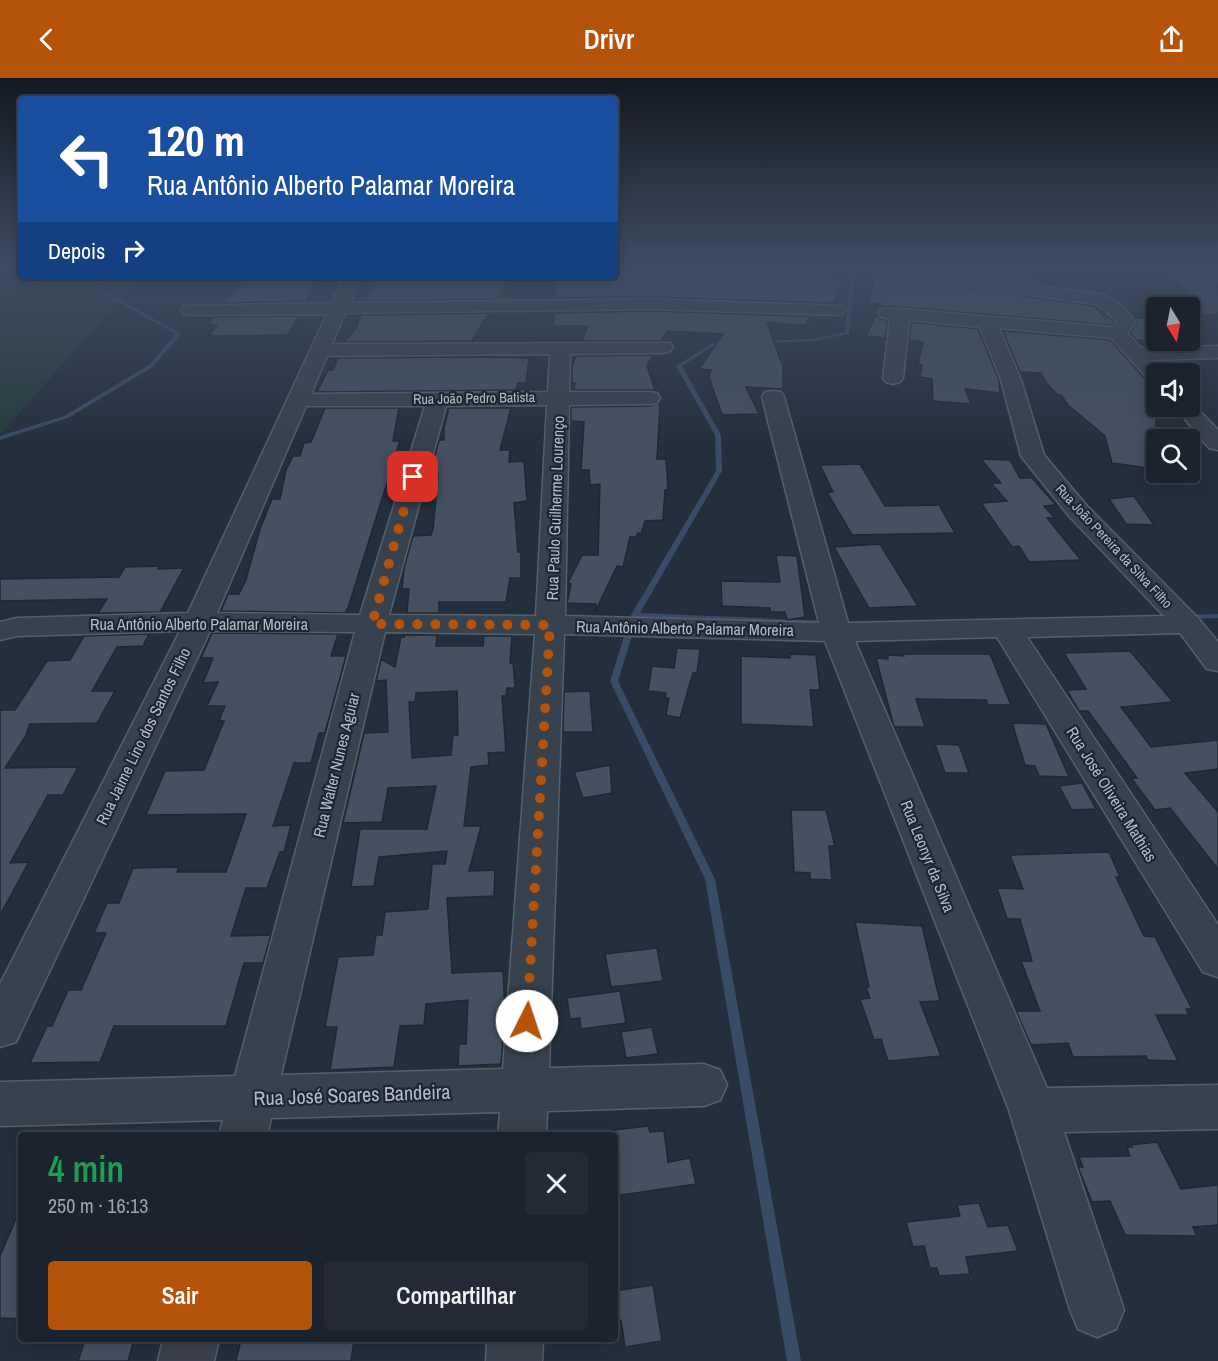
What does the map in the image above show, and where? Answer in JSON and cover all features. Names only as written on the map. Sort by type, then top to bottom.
[{"type":"street","name":"Rua Jaime Lino dos Santos Filho","points":[[0,1028],[199,622],[330,327]]},
{"type":"street","points":[[893,327],[893,378]]},
{"type":"street","name":"Rua João Pereira da Silva Filho","points":[[989,327],[1011,380],[1033,456],[1078,511],[1188,624],[1218,662]]},
{"type":"street","points":[[1045,327],[1117,333],[1146,365]]},
{"type":"street","points":[[1117,333],[1123,327]]},
{"type":"street","points":[[320,350],[663,347]]},
{"type":"street","name":"Rua Paulo Guilherme Lourenço","points":[[522,1132],[550,625],[560,349]]},
{"type":"street","points":[[1136,354],[1218,352]]},
{"type":"street","name":"Rua Leonyr da Silva","points":[[773,397],[836,632],[1033,1110],[1097,1310]]},
{"type":"street","name":"Rua Walter Nunes Aguiar","points":[[247,1117],[372,624],[431,415],[439,398]]},
{"type":"street","name":"Rua João Pedro Batista","points":[[298,400],[649,398]]},
{"type":"street","points":[[1194,417],[1217,443]]},
{"type":"street","name":"Rua Antônio Alberto Palamar Moreira","points":[[1,630],[17,627],[199,622],[550,625],[836,632],[1188,624]]},
{"type":"street","name":"Rua José Oliveira Mathias","points":[[1006,627],[1218,960]]},
{"type":"street","name":"Rua José Soares Bandeira","points":[[0,1104],[247,1117],[523,1091],[704,1085]]},
{"type":"street","points":[[1033,1110],[1218,1107]]},
{"type":"street","points":[[186,1361],[191,1342]]},
{"type":"street","points":[[514,1361],[515,1342]]},
{"type":"green space","points":[[0,327],[96,327],[0,434]]},
{"type":"building","points":[[216,327],[292,327],[287,335],[209,336]]},
{"type":"building","points":[[481,327],[472,341],[344,342],[356,328]]},
{"type":"building","points":[[588,327],[769,327],[783,367],[783,389],[746,387],[759,414],[722,415],[709,377],[711,370],[699,369],[723,334],[667,331],[661,341],[582,341]]},
{"type":"building","points":[[870,327],[887,327],[885,338],[866,336]]},
{"type":"building","points":[[910,327],[978,329],[999,380],[1000,393],[965,389],[971,404],[933,401],[932,379],[920,377],[922,365],[918,364],[923,342],[909,340]]},
{"type":"building","points":[[1135,327],[1146,327],[1146,340],[1136,340],[1130,333]]},
{"type":"building","points":[[1003,331],[1110,340],[1146,380],[1146,417],[1156,417],[1157,429],[1146,429],[1146,468],[1112,463],[1105,436],[1069,406],[1061,395],[1058,395],[1047,384],[1041,373],[1020,372]]},
{"type":"building","points":[[653,355],[647,366],[655,390],[574,390],[572,367],[576,356]]},
{"type":"building","points":[[338,358],[529,358],[526,383],[518,383],[516,390],[317,392],[328,370],[333,370]]},
{"type":"building","points":[[660,403],[657,459],[666,459],[668,490],[665,490],[663,520],[645,521],[641,534],[630,537],[623,567],[617,566],[595,612],[596,604],[567,603],[571,584],[568,583],[582,555],[598,555],[600,484],[590,485],[589,470],[581,470],[584,422],[571,421],[571,407],[649,406]]},
{"type":"building","points":[[325,408],[399,408],[393,441],[400,441],[348,608],[345,613],[221,611],[228,594],[239,594],[246,580],[260,529],[272,499],[280,499],[286,470],[293,456],[300,456],[304,443],[311,442]]},
{"type":"building","points":[[449,408],[511,408],[500,450],[510,450],[509,462],[524,461],[527,501],[514,503],[518,552],[521,552],[521,578],[510,578],[506,602],[439,602],[439,613],[407,613],[409,589],[402,589],[404,568],[413,536],[431,535],[433,529],[438,474],[430,474],[439,440],[444,440],[444,428]]},
{"type":"building","points":[[981,459],[1010,460],[1020,478],[1032,478],[1056,505],[1044,506],[1055,518],[1047,518],[1081,560],[1029,562],[1019,546],[1012,547],[981,503],[1007,501],[991,483],[1001,483]]},
{"type":"building","points":[[860,464],[885,506],[939,505],[955,533],[852,535],[827,492],[833,492],[820,465]]},
{"type":"building","points":[[1134,496],[1154,525],[1126,524],[1109,499]]},
{"type":"building","points":[[880,544],[918,606],[869,608],[834,547]]},
{"type":"building","points":[[776,555],[797,556],[805,617],[787,620],[785,612],[770,612],[770,608],[722,606],[721,581],[780,582]]},
{"type":"building","points":[[160,566],[158,569],[184,568],[160,612],[98,613],[107,599],[0,601],[0,579],[119,577],[125,567]]},
{"type":"building","points":[[212,633],[338,634],[331,656],[346,656],[325,733],[319,733],[311,763],[294,763],[273,826],[291,825],[284,852],[280,852],[267,888],[246,888],[231,936],[271,935],[263,963],[244,963],[226,1026],[114,1026],[100,1062],[30,1063],[47,1026],[52,1026],[68,990],[81,990],[106,933],[94,933],[107,903],[119,903],[133,868],[179,867],[177,872],[226,872],[246,814],[146,815],[165,771],[204,770],[224,721],[219,721],[225,706],[207,706],[218,682],[203,683],[213,658],[201,658]]},
{"type":"building","points":[[149,634],[143,646],[117,647],[92,691],[115,691],[97,723],[30,724],[25,737],[5,768],[78,767],[63,795],[48,795],[10,863],[29,862],[0,915],[0,710],[15,710],[47,661],[70,660],[84,636]]},
{"type":"building","points":[[405,635],[437,635],[436,646],[483,646],[484,636],[512,636],[510,663],[513,663],[515,688],[507,688],[506,696],[502,696],[506,752],[488,753],[489,765],[471,767],[464,826],[481,826],[469,871],[495,870],[494,896],[447,898],[452,973],[503,971],[505,1012],[501,1064],[458,1066],[459,1044],[466,1044],[468,1000],[426,1004],[424,1025],[400,1026],[394,1067],[330,1070],[337,1027],[325,1027],[338,957],[373,955],[376,935],[382,935],[385,912],[428,909],[432,864],[445,864],[447,851],[379,857],[374,886],[351,887],[360,829],[427,829],[436,786],[388,788],[382,822],[343,823],[364,733],[388,732],[386,680],[376,681],[381,659],[395,667],[401,637]],"holes":[[[457,691],[458,735],[453,735],[451,755],[412,758],[409,702],[415,702],[416,693]]]},
{"type":"building","points":[[677,648],[700,649],[697,673],[693,673],[680,718],[666,715],[669,698],[665,698],[666,693],[648,691],[652,666],[674,668]]},
{"type":"building","points":[[1130,651],[1173,702],[1121,707],[1151,747],[1218,740],[1218,769],[1185,773],[1218,812],[1218,869],[1170,808],[1155,810],[1131,778],[1137,778],[1088,711],[1079,711],[1067,690],[1086,689],[1064,653]]},
{"type":"building","points":[[790,654],[816,655],[820,690],[810,690],[814,727],[741,724],[741,656],[790,658]]},
{"type":"building","points":[[903,654],[990,654],[1011,705],[988,705],[986,700],[916,699],[925,727],[894,727],[876,658],[888,659],[888,655],[904,656]]},
{"type":"building","points":[[590,691],[593,732],[563,732],[564,692]]},
{"type":"building","points":[[1012,723],[1046,724],[1069,777],[1039,776],[1035,766],[1025,765]]},
{"type":"building","points":[[935,744],[959,745],[969,773],[945,773]]},
{"type":"building","points":[[610,765],[612,793],[583,798],[574,772]]},
{"type":"building","points":[[1082,783],[1096,809],[1072,810],[1059,786]]},
{"type":"building","points":[[791,810],[826,810],[835,846],[829,846],[832,880],[810,879],[810,873],[794,872]]},
{"type":"building","points":[[1109,852],[1120,877],[1116,877],[1144,936],[1155,937],[1192,1009],[1186,1009],[1189,1015],[1156,1015],[1178,1061],[1148,1060],[1146,1056],[1073,1057],[1068,1043],[1031,1045],[1016,1011],[1040,1011],[1021,961],[1032,961],[1020,919],[1007,919],[997,888],[1023,889],[1010,855]]},
{"type":"building","points":[[855,922],[922,926],[940,1001],[920,1002],[941,1056],[888,1061],[881,1039],[874,1040],[860,999],[870,998]]},
{"type":"building","points":[[657,948],[663,981],[611,987],[605,954]]},
{"type":"building","points":[[620,991],[626,1023],[581,1029],[580,1018],[570,1019],[567,998]]},
{"type":"building","points":[[652,1027],[658,1054],[626,1058],[621,1032]]},
{"type":"building","points":[[648,1126],[650,1132],[664,1131],[668,1162],[690,1158],[696,1184],[618,1196],[618,1132],[614,1130]]},
{"type":"building","points":[[1157,1142],[1181,1189],[1218,1185],[1218,1225],[1193,1227],[1197,1236],[1125,1235],[1110,1201],[1092,1202],[1078,1167],[1083,1167],[1079,1157],[1130,1156],[1127,1147],[1132,1147],[1130,1145]]},
{"type":"building","points":[[979,1203],[988,1227],[1008,1225],[1018,1251],[966,1257],[970,1274],[939,1276],[937,1268],[930,1268],[924,1246],[913,1247],[906,1222],[960,1216],[957,1205]]},
{"type":"building","points":[[18,1214],[18,1319],[0,1318],[0,1256]]},
{"type":"building","points":[[653,1285],[662,1341],[625,1347],[621,1320],[618,1320],[618,1291]]},
{"type":"building","points":[[84,1342],[133,1342],[128,1361],[78,1361]]},
{"type":"building","points":[[241,1342],[354,1342],[351,1361],[236,1361]]},
{"type":"waterway","points":[[0,438],[66,417],[151,366],[179,334],[166,327]]},
{"type":"waterway","points":[[764,342],[813,340],[847,333],[848,327]]},
{"type":"waterway","points":[[635,615],[719,471],[718,435],[679,366],[714,344],[727,344]]},
{"type":"waterway","points":[[635,615],[828,623]]},
{"type":"waterway","points":[[635,615],[614,681],[710,879],[794,1361]]},
{"type":"waterway","points":[[1185,617],[1218,616]]},
{"type":"route","points":[[413,477],[372,624],[550,625],[527,1021]]}]
